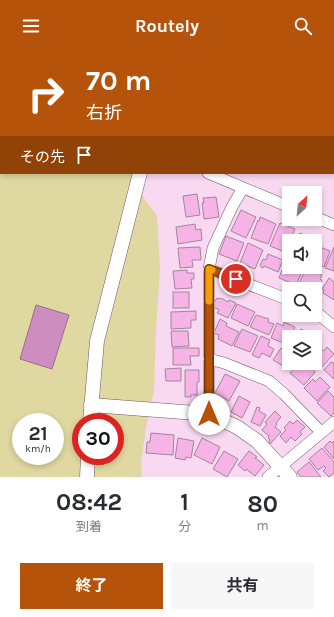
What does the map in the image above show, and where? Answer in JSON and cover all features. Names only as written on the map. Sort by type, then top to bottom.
[{"type":"street","points":[[91,413],[97,341],[140,174]]},
{"type":"street","points":[[210,174],[282,204]]},
{"type":"street","points":[[209,414],[209,269],[213,248],[232,207],[244,188]]},
{"type":"street","points":[[322,220],[334,225]]},
{"type":"street","points":[[209,269],[282,297]]},
{"type":"street","points":[[322,318],[334,327]]},
{"type":"street","points":[[209,359],[224,363],[269,381],[322,432]]},
{"type":"street","points":[[91,405],[209,414],[237,427],[258,441],[285,472]]},
{"type":"street","points":[[268,477],[285,472],[322,432],[334,422]]},
{"type":"street","points":[[87,477],[88,465]]},
{"type":"shaded area","points":[[0,174],[133,174],[131,180],[157,216],[160,268],[154,391],[146,428],[141,463],[142,477],[0,477]]},
{"type":"shaded area","points":[[36,305],[69,315],[52,369],[20,359]]},
{"type":"building","points":[[197,194],[200,215],[186,217],[183,196]]},
{"type":"building","points":[[216,197],[219,217],[204,219],[202,203],[204,203],[203,198]]},
{"type":"building","points":[[241,210],[256,217],[246,238],[231,231]]},
{"type":"building","points":[[260,217],[276,224],[268,244],[251,238]]},
{"type":"building","points":[[280,223],[282,224],[282,226],[288,226],[295,229],[293,234],[282,234],[282,251],[270,246]]},
{"type":"building","points":[[195,224],[196,230],[201,229],[202,240],[178,244],[176,227]]},
{"type":"building","points":[[226,236],[244,243],[237,261],[219,254]]},
{"type":"building","points":[[248,243],[263,250],[255,269],[240,263]]},
{"type":"building","points":[[200,247],[201,260],[192,260],[193,267],[180,268],[178,248]]},
{"type":"building","points":[[334,247],[334,271],[325,268]]},
{"type":"building","points":[[322,248],[330,251],[324,267],[322,266]]},
{"type":"building","points":[[268,254],[282,260],[278,272],[264,266],[263,268],[260,266],[263,259],[266,260]]},
{"type":"building","points":[[187,270],[187,273],[194,273],[194,279],[191,279],[192,288],[175,289],[173,271]]},
{"type":"building","points":[[282,270],[282,274],[301,274],[297,282],[289,282],[279,278]]},
{"type":"building","points":[[303,274],[322,275],[320,279],[322,280],[321,282],[300,282]]},
{"type":"building","points":[[329,278],[334,282],[334,300],[323,293],[324,290],[322,289]]},
{"type":"building","points":[[173,292],[189,292],[189,308],[173,308]]},
{"type":"building","points":[[217,298],[236,303],[228,318],[217,313],[219,310],[212,306]]},
{"type":"building","points":[[237,304],[255,312],[248,326],[231,318]]},
{"type":"building","points":[[196,311],[196,320],[191,320],[191,328],[171,329],[171,312]]},
{"type":"building","points":[[256,315],[269,319],[268,322],[274,324],[269,335],[250,327]]},
{"type":"building","points":[[220,319],[227,323],[226,326],[239,332],[232,346],[218,339],[219,335],[214,333]]},
{"type":"building","points":[[284,322],[295,327],[294,330],[282,330],[282,343],[271,338],[277,323],[283,326]]},
{"type":"building","points":[[242,329],[258,336],[250,352],[234,346]]},
{"type":"building","points":[[171,331],[188,331],[189,346],[172,347]]},
{"type":"building","points":[[261,336],[270,340],[268,346],[274,349],[270,357],[262,353],[259,358],[252,355]]},
{"type":"building","points":[[327,347],[334,354],[322,367],[322,349],[324,351]]},
{"type":"building","points":[[173,348],[199,348],[199,356],[190,356],[191,365],[173,365]]},
{"type":"building","points":[[281,348],[282,348],[282,365],[273,360]]},
{"type":"building","points":[[331,362],[334,363],[334,379],[324,370]]},
{"type":"building","points":[[181,368],[181,381],[166,381],[165,369]]},
{"type":"building","points":[[185,370],[199,370],[197,395],[185,397]]},
{"type":"building","points":[[293,370],[313,370],[315,372],[304,385],[290,373]]},
{"type":"building","points":[[225,374],[240,381],[229,401],[215,393]]},
{"type":"building","points":[[320,377],[330,387],[317,401],[304,388],[313,379],[315,382]]},
{"type":"building","points":[[328,391],[334,397],[334,413],[331,416],[317,403]]},
{"type":"building","points":[[239,396],[250,402],[242,418],[231,412]]},
{"type":"building","points":[[257,407],[260,408],[259,411],[266,415],[260,426],[251,422]]},
{"type":"building","points":[[275,411],[281,417],[276,423],[277,424],[275,427],[281,432],[270,444],[270,440],[268,438],[269,436],[262,430],[267,424],[265,422]]},
{"type":"building","points":[[297,420],[305,427],[300,432],[302,434],[295,441],[291,437],[286,443],[280,436],[286,430],[284,428],[290,421],[293,424]]},
{"type":"building","points":[[151,433],[174,435],[173,455],[146,453],[147,442],[150,442]]},
{"type":"building","points":[[178,438],[194,441],[191,458],[186,457],[185,460],[175,458]]},
{"type":"building","points":[[202,438],[220,447],[212,464],[194,455]]},
{"type":"building","points":[[330,441],[332,443],[334,441],[334,459],[324,447]]},
{"type":"building","points":[[322,448],[334,462],[334,473],[329,477],[323,471],[326,468],[324,466],[318,470],[309,459]]},
{"type":"building","points":[[224,451],[238,459],[227,477],[213,469]]},
{"type":"building","points":[[249,451],[264,465],[255,476],[246,469],[245,471],[238,465]]},
{"type":"building","points":[[309,462],[321,477],[301,477],[297,472]]},
{"type":"slow traffic","points":[[209,301],[209,269],[212,270]]},
{"type":"route","points":[[209,414],[209,269],[236,279]]}]
